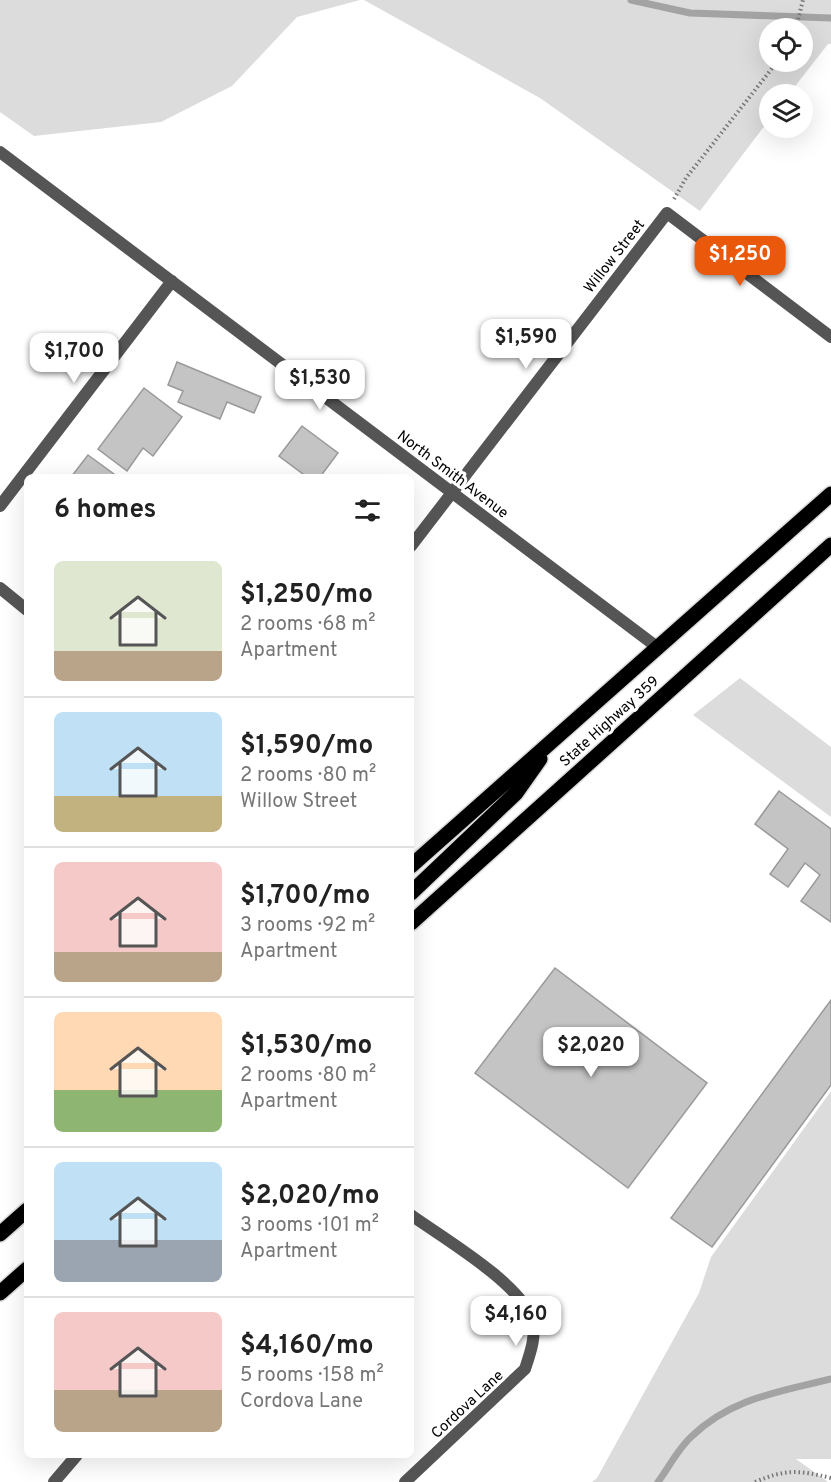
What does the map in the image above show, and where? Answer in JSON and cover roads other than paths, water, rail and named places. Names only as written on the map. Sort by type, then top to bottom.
[{"type":"main road","name":"State Highway 359","points":[[414,863],[831,494]]},
{"type":"main road","name":"State Highway 359","points":[[414,920],[831,545]]},
{"type":"main road","points":[[414,890],[516,793],[552,741]]},
{"type":"main road","points":[[0,1234],[24,1213]]},
{"type":"main road","points":[[0,1293],[24,1272]]},
{"type":"street","name":"North Smith Avenue","points":[[0,152],[657,647]]},
{"type":"street","name":"Willow Street","points":[[414,542],[667,213],[831,337]]},
{"type":"street","points":[[24,474],[172,281]]},
{"type":"street","points":[[0,506],[24,475]]},
{"type":"street","points":[[0,588],[24,608]]},
{"type":"street","name":"Cordova Lane","points":[[405,1482],[525,1369],[533,1344],[533,1321],[523,1300],[507,1285],[414,1217]]},
{"type":"street","points":[[54,1482],[74,1458]]},
{"type":"waterway","points":[[631,0],[690,13],[831,18]]},
{"type":"waterway","points":[[658,1482],[686,1442],[722,1413],[756,1398],[831,1379]]}]
